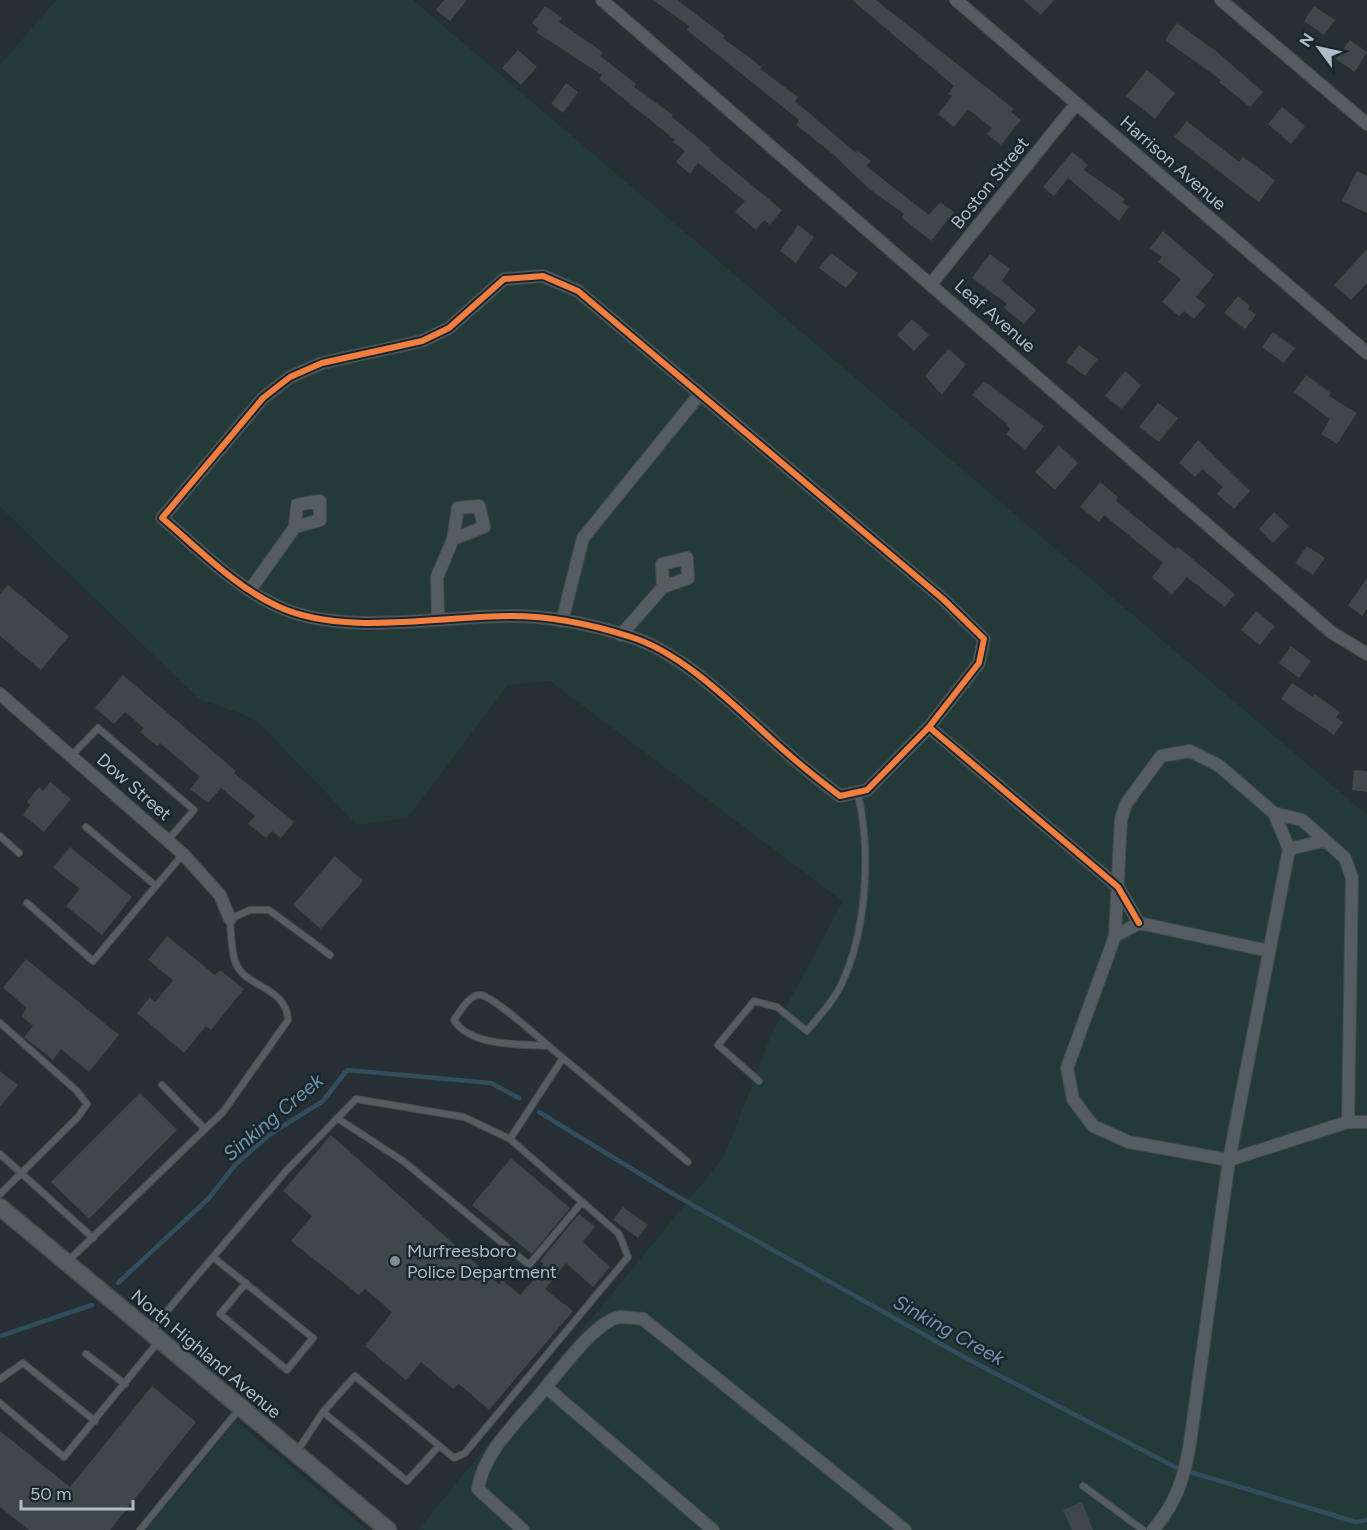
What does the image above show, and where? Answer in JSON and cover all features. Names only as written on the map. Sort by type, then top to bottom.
[{"type":"street","name":"Leaf Avenue","points":[[602,0],[1331,632],[1367,654]]},
{"type":"street","name":"Harrison Avenue","points":[[956,0],[1367,352]]},
{"type":"street","points":[[1221,0],[1367,124]]},
{"type":"street","name":"Boston Street","points":[[931,284],[1076,104]]},
{"type":"street","points":[[543,276],[578,291],[700,394],[943,599],[984,639],[979,663],[929,727],[867,790],[858,794],[840,796],[800,765],[705,682],[672,658],[633,638],[562,621],[512,616],[438,620],[317,621],[277,607],[237,583],[162,518],[263,399],[290,377],[322,363],[422,341],[449,328],[504,279],[543,276]]},
{"type":"street","points":[[562,621],[583,538],[700,394]]},
{"type":"street","points":[[250,590],[295,527]]},
{"type":"street","points":[[438,620],[437,577],[453,539]]},
{"type":"street","points":[[621,635],[663,587]]},
{"type":"street","name":"Dow Street","points":[[2,700],[71,756],[183,854],[220,895],[230,919]]},
{"type":"street","points":[[929,727],[1118,887],[1139,923]]},
{"type":"street","points":[[1348,1122],[1352,878],[1345,858],[1323,841],[1302,820],[1274,813],[1218,765],[1190,752],[1161,756],[1126,804],[1121,819],[1115,936],[1067,1068],[1073,1099],[1093,1126],[1129,1142],[1229,1160],[1348,1122],[1367,1122]]},
{"type":"street","points":[[1158,1528],[1171,1510],[1187,1464],[1229,1160],[1289,849],[1274,813]]},
{"type":"street","points":[[1289,849],[1323,841]]},
{"type":"street","points":[[1115,936],[1139,923],[1269,951]]},
{"type":"street","name":"North Highland Avenue","points":[[0,1207],[388,1530]]},
{"type":"street","points":[[523,1530],[478,1489],[480,1472],[501,1441],[575,1352],[595,1332],[618,1317],[643,1319],[905,1530]]},
{"type":"street","points":[[546,1387],[713,1530]]},
{"type":"lane","points":[[71,756],[98,728],[194,810],[168,840]]},
{"type":"lane","points":[[759,1081],[718,1045],[754,1002],[777,1006],[807,1031],[829,1005],[842,983],[855,945],[865,883],[864,821],[858,794]]},
{"type":"lane","points":[[86,826],[156,886]]},
{"type":"lane","points":[[0,836],[19,854]]},
{"type":"lane","points":[[27,903],[93,961],[183,854]]},
{"type":"lane","points":[[67,1263],[223,1112],[288,1020],[288,1008],[283,1001],[241,971],[235,962],[230,919],[250,910],[269,910],[330,955]]},
{"type":"lane","points":[[549,1046],[501,1042],[473,1036],[460,1029],[454,1020],[472,997],[481,995],[494,1001],[549,1046],[688,1162]]},
{"type":"lane","points":[[0,1023],[76,1090],[87,1104],[78,1117],[0,1194]]},
{"type":"lane","points":[[510,1139],[563,1058]]},
{"type":"lane","points":[[162,1085],[205,1129]]},
{"type":"lane","points":[[0,1403],[64,1457],[125,1384],[154,1336],[213,1257],[286,1171],[356,1099],[464,1117],[510,1139],[619,1234],[628,1257],[465,1453],[454,1458],[355,1376],[323,1412],[296,1454]]},
{"type":"lane","points":[[337,1118],[403,1161],[529,1265],[582,1202]]},
{"type":"lane","points":[[0,1154],[93,1238]]},
{"type":"lane","points":[[213,1257],[246,1283],[313,1338],[287,1370],[220,1314],[246,1283]]},
{"type":"lane","points":[[86,1354],[125,1384]]},
{"type":"lane","points":[[0,1379],[23,1363],[95,1420]]},
{"type":"lane","points":[[140,1530],[240,1408]]},
{"type":"lane","points":[[323,1412],[407,1481],[439,1446]]},
{"type":"lane","points":[[1083,1486],[1143,1530]]},
{"type":"green space","points":[[56,0],[413,0],[1367,815],[1367,1530],[418,1530],[724,1157],[772,1033],[843,901],[550,681],[508,685],[407,818],[357,825],[260,724],[242,714],[199,699],[0,507],[0,65]]},
{"type":"green space","points":[[236,1421],[254,1436],[368,1530],[146,1530]]},
{"type":"building","points":[[444,0],[467,0],[450,21],[436,10]]},
{"type":"building","points":[[653,0],[677,0],[725,36],[723,38],[762,67],[760,69],[798,97],[795,101],[856,153],[858,151],[871,161],[866,166],[929,215],[940,202],[954,212],[931,241],[901,217],[904,214],[868,188],[834,155],[796,125],[799,120],[687,30],[689,26]]},
{"type":"building","points":[[852,0],[876,0],[1014,109],[1011,112],[1021,120],[1001,145],[987,134],[992,128],[968,109],[954,127],[938,114],[952,96],[948,94],[954,86]]},
{"type":"building","points":[[1023,0],[1054,0],[1041,15]]},
{"type":"building","points":[[545,6],[562,18],[559,22],[603,52],[600,56],[636,84],[634,87],[673,115],[672,117],[710,148],[709,150],[782,210],[770,225],[764,220],[756,230],[735,212],[745,201],[698,163],[690,174],[676,162],[685,151],[673,142],[675,140],[599,79],[602,75],[536,32],[539,28],[532,23]]},
{"type":"building","points":[[1314,6],[1335,20],[1324,35],[1304,21]]},
{"type":"building","points":[[1177,23],[1216,51],[1263,92],[1250,107],[1219,82],[1221,80],[1165,40]]},
{"type":"building","points":[[1350,40],[1367,52],[1355,72],[1336,59]]},
{"type":"building","points":[[518,50],[537,67],[521,85],[502,68]]},
{"type":"building","points":[[1147,70],[1175,93],[1155,119],[1126,96]]},
{"type":"building","points":[[566,83],[578,92],[563,113],[551,104]]},
{"type":"building","points":[[1282,107],[1305,126],[1291,144],[1268,124]]},
{"type":"building","points":[[1187,121],[1239,162],[1243,157],[1275,180],[1259,202],[1174,137]]},
{"type":"building","points":[[1072,152],[1088,165],[1084,170],[1125,199],[1122,202],[1129,207],[1119,221],[1068,178],[1054,196],[1043,187]]},
{"type":"building","points":[[1357,171],[1367,176],[1367,213],[1342,201]]},
{"type":"building","points":[[798,225],[814,237],[796,263],[780,251]]},
{"type":"building","points":[[1163,231],[1214,275],[1196,297],[1206,305],[1194,319],[1184,311],[1179,316],[1162,302],[1181,279],[1158,262],[1162,257],[1150,248]]},
{"type":"building","points":[[1367,249],[1367,283],[1351,300],[1334,285]]},
{"type":"building","points":[[831,253],[858,273],[846,288],[819,268]]},
{"type":"building","points":[[990,254],[1010,269],[1002,281],[1036,310],[1024,324],[1004,308],[1007,304],[972,278]]},
{"type":"building","points":[[1238,296],[1250,306],[1248,309],[1256,315],[1245,329],[1224,313]]},
{"type":"building","points":[[912,319],[929,335],[914,351],[897,335]]},
{"type":"building","points":[[1273,332],[1295,348],[1284,363],[1262,347]]},
{"type":"building","points":[[1079,345],[1098,359],[1085,376],[1066,362]]},
{"type":"building","points":[[948,349],[966,364],[942,395],[925,376]]},
{"type":"building","points":[[1125,371],[1141,385],[1122,409],[1105,396]]},
{"type":"building","points":[[1306,375],[1331,393],[1329,396],[1357,413],[1337,444],[1321,434],[1330,419],[1294,392]]},
{"type":"building","points":[[984,381],[1044,426],[1025,450],[1006,434],[1010,429],[1006,423],[972,395]]},
{"type":"building","points":[[1158,403],[1178,418],[1159,442],[1139,427]]},
{"type":"building","points":[[1198,440],[1250,491],[1234,509],[1217,494],[1223,487],[1202,469],[1195,477],[1179,463]]},
{"type":"building","points":[[1059,445],[1078,463],[1055,490],[1035,472]]},
{"type":"building","points":[[1100,482],[1118,497],[1116,501],[1175,549],[1178,547],[1235,594],[1225,607],[1187,577],[1172,595],[1152,577],[1163,563],[1104,515],[1099,522],[1080,507]]},
{"type":"building","points":[[1274,512],[1289,526],[1273,543],[1259,529]]},
{"type":"building","points":[[1307,546],[1325,558],[1313,575],[1295,563]]},
{"type":"building","points":[[1367,578],[1367,609],[1362,616],[1348,605]]},
{"type":"building","points":[[8,585],[69,636],[41,670],[0,636],[0,594]]},
{"type":"building","points":[[1256,611],[1275,626],[1260,645],[1241,630]]},
{"type":"building","points":[[1291,646],[1311,661],[1299,678],[1279,663]]},
{"type":"building","points":[[123,675],[236,771],[234,773],[294,822],[281,838],[272,831],[266,838],[248,824],[255,816],[221,788],[208,803],[190,789],[200,777],[160,743],[157,746],[140,732],[144,728],[125,712],[114,724],[95,708]]},
{"type":"building","points":[[1292,683],[1313,697],[1315,694],[1340,712],[1336,717],[1343,722],[1334,735],[1281,699]]},
{"type":"building","points":[[1354,770],[1367,771],[1367,792],[1352,790]]},
{"type":"building","points":[[50,782],[71,799],[44,832],[23,815],[30,805],[27,802],[39,787],[43,791]]},
{"type":"building","points":[[70,847],[132,897],[102,935],[66,906],[80,889],[53,868]]},
{"type":"building","points":[[335,856],[363,881],[321,929],[293,905]]},
{"type":"building","points":[[167,936],[215,975],[220,970],[244,989],[211,1030],[206,1026],[184,1053],[137,1013],[150,997],[155,1002],[173,980],[148,960]]},
{"type":"building","points":[[26,959],[119,1035],[89,1072],[61,1049],[53,1060],[24,1037],[33,1026],[21,1016],[27,1008],[3,988]]},
{"type":"building","points":[[0,1071],[18,1085],[0,1107]]},
{"type":"building","points":[[140,1093],[177,1130],[89,1219],[51,1182]]},
{"type":"building","name":"Murfreesboro Police Department","points":[[331,1135],[499,1284],[502,1280],[520,1295],[539,1274],[537,1272],[544,1264],[540,1261],[579,1214],[595,1227],[583,1242],[610,1267],[593,1287],[566,1263],[545,1289],[573,1311],[489,1410],[459,1384],[453,1389],[421,1362],[406,1380],[365,1346],[392,1312],[365,1289],[359,1295],[291,1241],[312,1216],[283,1191]]},
{"type":"building","points":[[511,1158],[570,1208],[532,1254],[472,1205]]},
{"type":"building","points":[[623,1207],[648,1225],[638,1238],[613,1220]]},
{"type":"building","points":[[152,1386],[196,1422],[110,1530],[29,1530],[0,1507],[0,1431],[70,1487]]},
{"type":"building","points":[[1082,1502],[1093,1530],[1072,1530],[1063,1510]]},
{"type":"waterway","name":"Sinking Creek","points":[[118,1283],[209,1198],[235,1165],[269,1135],[323,1101],[347,1070],[491,1083],[519,1098]]},
{"type":"waterway","name":"Sinking Creek","points":[[539,1112],[673,1194],[964,1357],[1177,1468],[1356,1522],[1367,1520]]},
{"type":"waterway","name":"Sinking Creek","points":[[0,1336],[92,1305]]},
{"type":"cycle path","points":[[929,727],[867,790],[840,796],[782,749],[699,675],[654,646],[602,629],[541,618],[511,616],[361,623],[331,621],[303,615],[277,606],[246,588],[162,518],[263,398],[290,377],[322,363],[422,341],[449,328],[504,279],[543,276],[578,291],[943,599],[984,639],[979,663],[929,727],[1118,887],[1139,923]]},
{"type":"place","name":"Murfreesboro Police Department","points":[[395,1261]]}]
